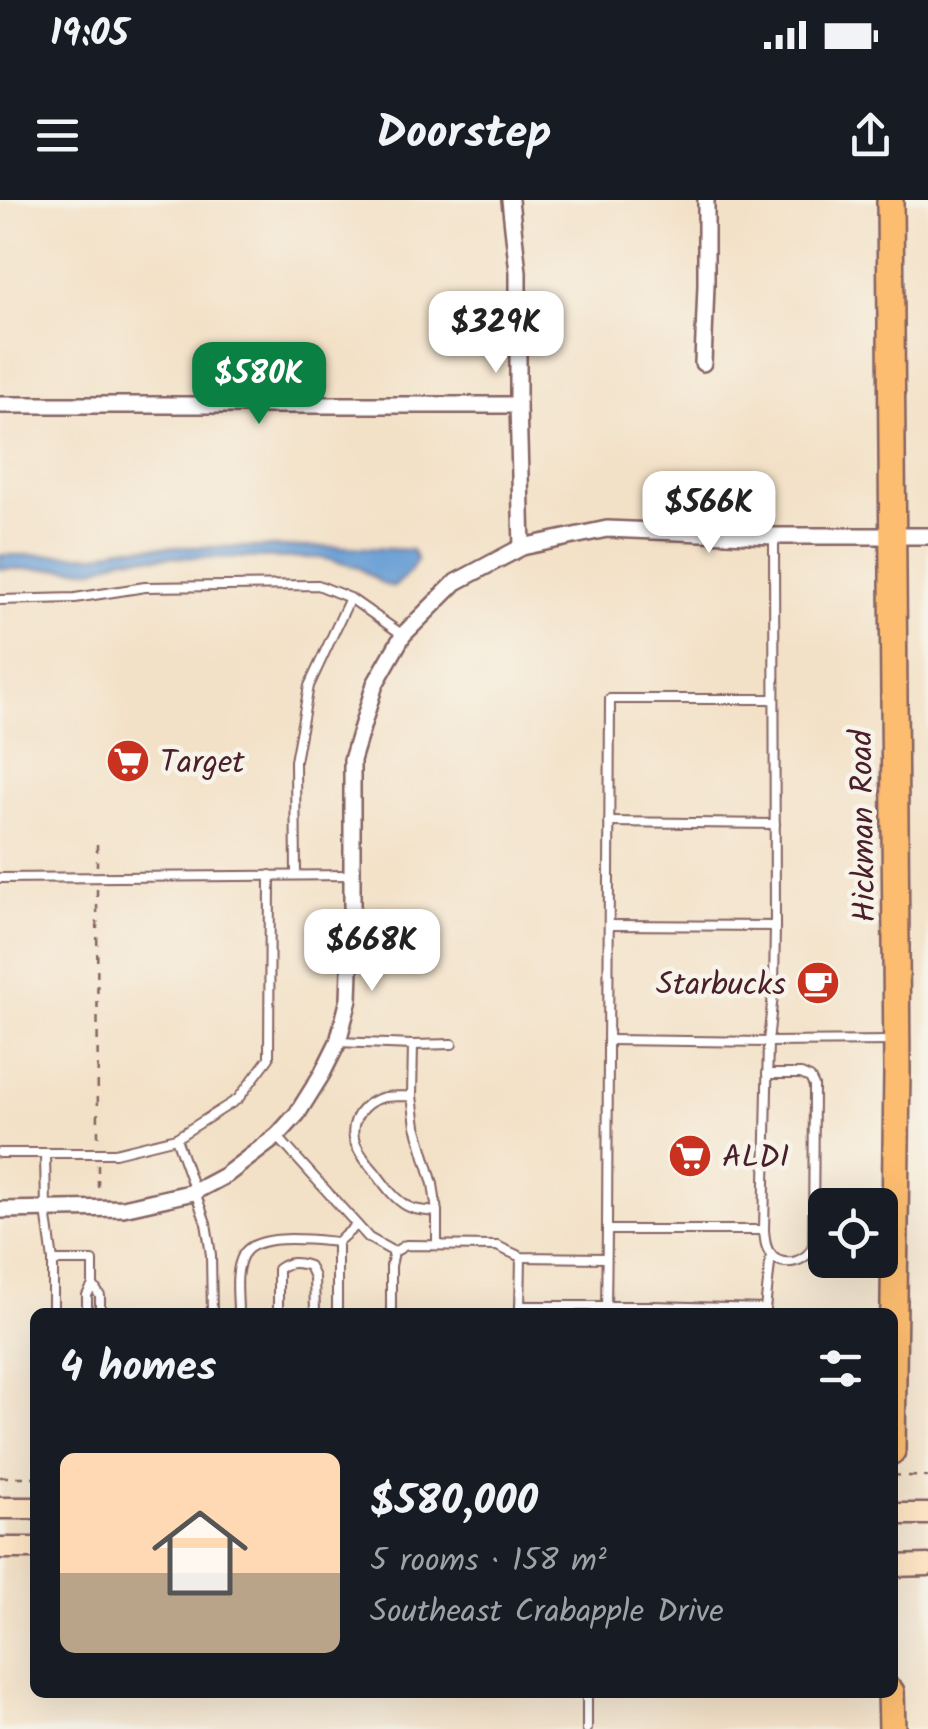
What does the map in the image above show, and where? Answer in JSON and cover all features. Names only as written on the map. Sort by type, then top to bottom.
[{"type":"highway","name":"Hickman Road","points":[[890,200],[896,1041],[893,1308]]},
{"type":"highway","points":[[892,1698],[892,1729]]},
{"type":"main road","points":[[0,1508],[30,1508]]},
{"type":"main road","points":[[898,1514],[928,1514]]},
{"type":"main road","points":[[0,1548],[30,1548]]},
{"type":"main road","points":[[898,1566],[928,1566]]},
{"type":"street","points":[[510,200],[518,272],[522,548]]},
{"type":"street","points":[[703,363],[706,200]]},
{"type":"street","points":[[0,405],[518,405]]},
{"type":"street","points":[[0,1210],[124,1208],[194,1192],[226,1175],[277,1136],[297,1114],[338,1042],[349,1000],[352,760],[375,684],[403,636],[456,582],[522,548],[606,529],[774,536],[928,536]]},
{"type":"lane","points":[[767,1074],[801,1074],[810,1078],[814,1097],[813,1245],[810,1255],[802,1260],[780,1261],[771,1254],[764,1230],[767,1074],[768,1042],[775,926],[774,536]]},
{"type":"lane","points":[[0,600],[75,598],[144,587],[318,585],[350,598],[403,636]]},
{"type":"lane","points":[[296,876],[295,761],[309,686],[350,598]]},
{"type":"lane","points":[[606,1308],[610,700],[773,700]]},
{"type":"lane","points":[[609,822],[775,824]]},
{"type":"lane","points":[[0,878],[352,875]]},
{"type":"lane","points":[[0,1153],[115,1153],[176,1138],[238,1099],[269,1058],[270,876]]},
{"type":"lane","points":[[609,925],[775,926]]},
{"type":"lane","points":[[609,1040],[896,1041]]},
{"type":"lane","points":[[338,1042],[452,1044]]},
{"type":"lane","points":[[413,1045],[412,1096],[416,1126],[433,1184],[437,1244]]},
{"type":"lane","points":[[412,1096],[382,1097],[370,1103],[360,1111],[354,1124],[354,1140],[389,1191],[406,1206],[437,1212]]},
{"type":"lane","points":[[277,1136],[369,1238],[394,1252]]},
{"type":"lane","points":[[176,1138],[206,1224],[212,1308]]},
{"type":"lane","points":[[45,1153],[53,1308]]},
{"type":"lane","points":[[238,1308],[238,1275],[244,1253],[256,1244],[302,1238],[337,1242],[357,1225]]},
{"type":"lane","points":[[606,1230],[764,1230]]},
{"type":"lane","points":[[337,1242],[337,1308]]},
{"type":"lane","points":[[391,1308],[394,1252],[406,1245],[497,1246],[521,1258],[606,1258]]},
{"type":"lane","points":[[765,1308],[771,1254]]},
{"type":"lane","points":[[520,1308],[521,1258]]},
{"type":"lane","points":[[53,1261],[93,1261],[93,1286],[87,1295],[87,1308]]},
{"type":"lane","points":[[278,1308],[278,1270],[286,1263],[298,1263],[309,1266],[314,1278],[315,1308]]},
{"type":"lane","points":[[93,1286],[100,1296],[100,1308]]},
{"type":"lane","points":[[587,1698],[587,1729]]},
{"type":"path","points":[[97,844],[98,1187]]},
{"type":"path","points":[[898,1476],[928,1477]]},
{"type":"path","points":[[0,1478],[30,1477]]},
{"type":"water","points":[[123,547],[349,547],[412,550],[417,560],[394,587],[357,567],[322,558],[124,557],[96,569],[0,569],[0,555],[97,555]]},
{"type":"place","name":"Target","points":[[128,761]]},
{"type":"place","name":"Starbucks","points":[[818,983]]},
{"type":"place","name":"ALDI","points":[[690,1156]]}]
